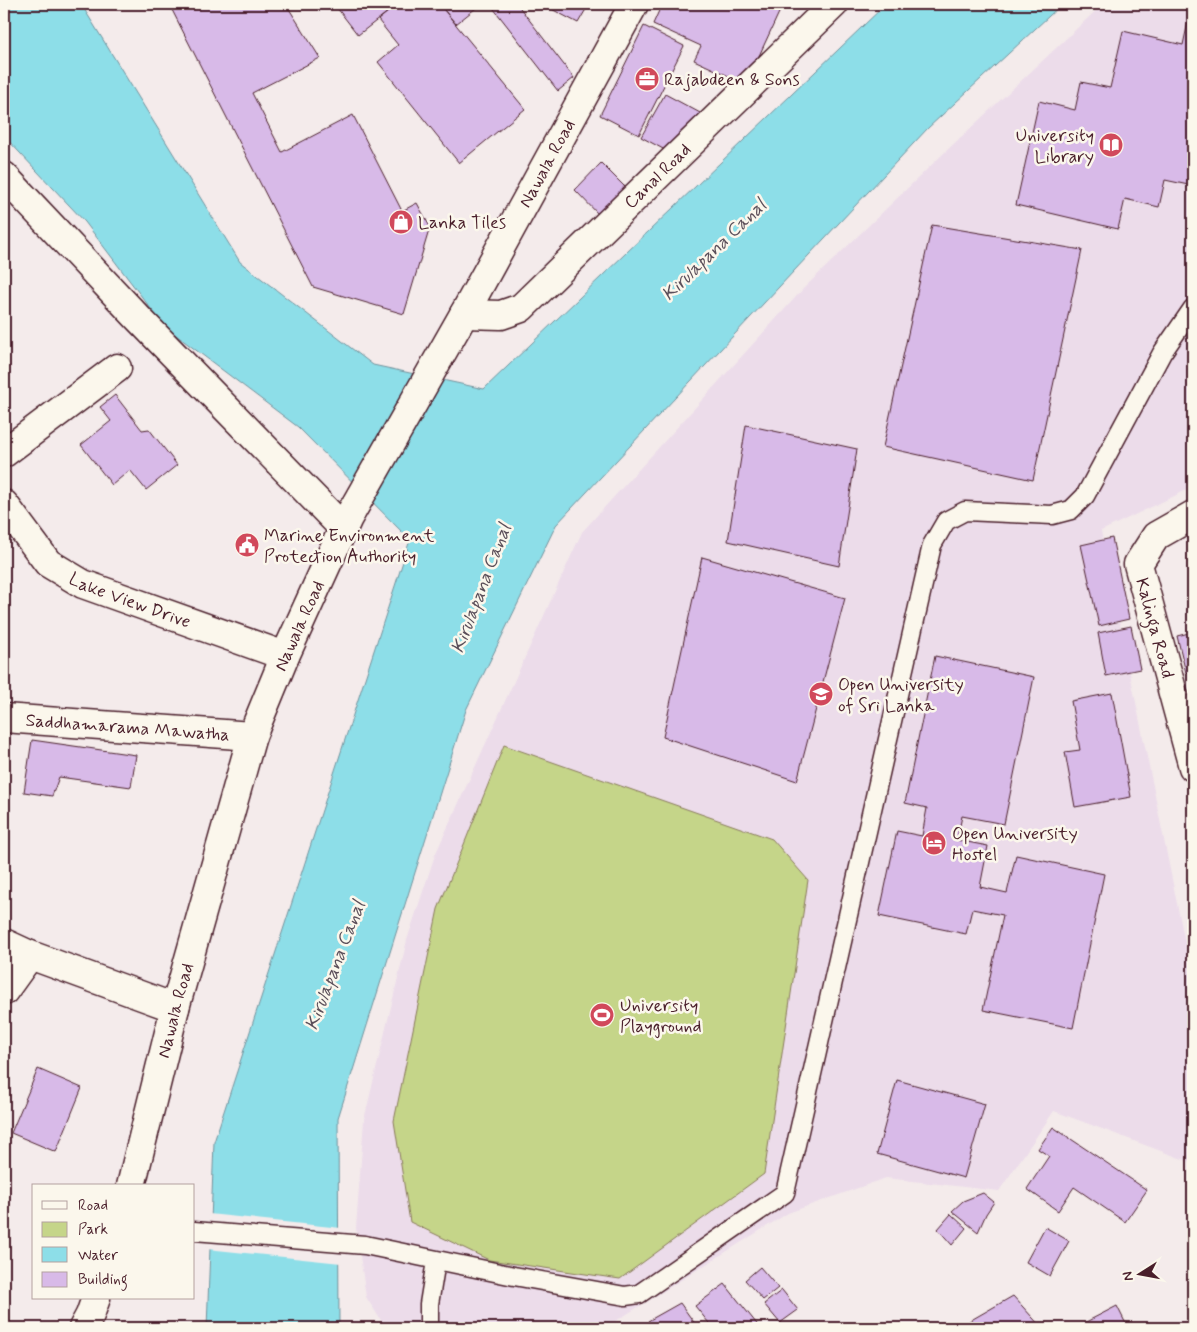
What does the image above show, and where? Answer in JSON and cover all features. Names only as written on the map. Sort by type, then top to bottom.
[{"type":"street","name":"Nawala Road","points":[[131,1184],[175,1008],[252,736],[285,656],[346,523],[464,314],[634,4]]},
{"type":"street","name":"Canal Road","points":[[464,314],[501,315],[521,308],[834,4]]},
{"type":"street","points":[[4,176],[138,318],[346,523]]},
{"type":"street","points":[[4,453],[117,368]]},
{"type":"street","name":"Lake View Drive","points":[[4,504],[48,563],[84,584],[285,656]]},
{"type":"street","name":"Kalinga Road","points":[[1193,515],[1156,536],[1138,564],[1193,767]]},
{"type":"street","name":"Saddhamarama Mawatha","points":[[4,718],[252,736]]},
{"type":"street","points":[[4,943],[30,955],[175,1008]]},
{"type":"street","points":[[4,991],[30,955]]},
{"type":"street","points":[[83,1328],[95,1300]]},
{"type":"lane","points":[[195,1231],[365,1245],[436,1261],[625,1296],[638,1294],[786,1193],[932,545],[946,521],[965,511],[1052,515],[1071,510],[1084,496],[1162,353],[1193,308]]},
{"type":"lane","points":[[429,1328],[429,1304],[436,1261]]},
{"type":"shaded area","name":"Open University of Sri Lanka","points":[[1103,4],[1193,4],[1193,487],[1101,531],[1193,982],[1193,1163],[1054,1111],[999,1191],[886,1178],[788,1213],[611,1324],[608,1328],[386,1328],[366,1297],[356,1228],[364,1120],[407,940],[435,855],[582,532],[804,288]]},
{"type":"green space","name":"University Playground","points":[[504,745],[772,839],[808,880],[764,1174],[620,1279],[489,1260],[410,1222],[394,1121],[438,909]]},
{"type":"water","name":"Kirulapana Canal","points":[[4,4],[81,4],[240,262],[373,365],[484,389],[886,4],[1062,4],[928,128],[556,525],[466,710],[338,1118],[339,1328],[207,1328],[214,1142],[410,540],[298,427],[164,326],[85,222],[4,136]]},
{"type":"pier","points":[[209,1214],[341,1228],[341,1263],[207,1249]]},
{"type":"building","points":[[169,4],[286,4],[320,58],[252,93],[282,152],[353,115],[402,211],[417,203],[430,227],[404,314],[313,287]]},
{"type":"building","points":[[334,4],[398,4],[358,35]]},
{"type":"building","points":[[398,4],[439,4],[525,109],[459,163],[378,62],[398,45],[378,20]]},
{"type":"building","points":[[439,4],[481,4],[456,24]]},
{"type":"building","points":[[490,4],[517,4],[574,78],[558,91]]},
{"type":"building","points":[[542,4],[589,4],[578,23]]},
{"type":"building","points":[[662,4],[783,4],[746,84],[694,60],[701,46],[653,24]]},
{"type":"building","name":"University Library","points":[[1188,22],[1193,23],[1193,186],[1165,180],[1159,207],[1125,199],[1118,229],[1016,205],[1039,101],[1075,110],[1081,82],[1110,88],[1123,31],[1183,45]]},
{"type":"building","points":[[644,26],[684,46],[639,135],[600,115]]},
{"type":"building","points":[[665,94],[702,114],[665,150],[641,137]]},
{"type":"building","points":[[601,163],[628,190],[601,217],[575,190]]},
{"type":"building","points":[[932,225],[1082,250],[1033,480],[883,447]]},
{"type":"building","points":[[115,395],[142,430],[149,429],[177,465],[146,490],[130,470],[112,485],[81,445],[111,421],[100,407]]},
{"type":"building","points":[[746,425],[857,449],[839,566],[728,541]]},
{"type":"building","points":[[1112,538],[1129,619],[1099,626],[1081,545]]},
{"type":"building","points":[[702,557],[845,598],[797,781],[663,737]]},
{"type":"building","points":[[1131,626],[1140,669],[1106,676],[1098,633]]},
{"type":"building","points":[[1193,632],[1193,671],[1186,673],[1177,636]]},
{"type":"building","name":"Open University Hostel","points":[[935,656],[1034,677],[1004,824],[962,816],[957,840],[988,846],[980,887],[1007,893],[1016,855],[1104,874],[1073,1028],[983,1010],[1003,915],[972,909],[966,934],[879,916],[897,831],[922,836],[927,808],[905,803]]},
{"type":"building","points":[[1112,693],[1131,797],[1075,807],[1065,752],[1080,750],[1071,701]]},
{"type":"building","points":[[32,740],[136,755],[131,787],[59,777],[52,796],[24,792]]},
{"type":"building","points":[[38,1069],[82,1088],[56,1152],[11,1133]]},
{"type":"building","points":[[897,1080],[985,1104],[964,1178],[877,1154]]},
{"type":"building","points":[[1053,1127],[1147,1190],[1125,1222],[1074,1187],[1058,1211],[1027,1189],[1049,1156],[1038,1149]]},
{"type":"building","points":[[983,1193],[994,1202],[978,1232],[952,1211],[963,1201]]},
{"type":"building","points":[[951,1214],[966,1228],[952,1245],[938,1229]]},
{"type":"building","points":[[1045,1227],[1069,1241],[1050,1276],[1026,1262]]},
{"type":"building","points":[[760,1267],[778,1288],[763,1300],[745,1280]]},
{"type":"building","points":[[725,1284],[760,1328],[713,1328],[695,1306]]},
{"type":"building","points":[[782,1290],[798,1310],[780,1323],[764,1304]]},
{"type":"building","points":[[1013,1296],[1042,1328],[1000,1328],[995,1322],[986,1328],[972,1328],[966,1323]]},
{"type":"building","points":[[680,1303],[698,1328],[654,1328],[648,1321]]},
{"type":"building","points":[[1117,1306],[1126,1324],[1118,1328],[1087,1328],[1084,1323]]},
{"type":"place","name":"Rajabdeen & Sons","points":[[647,79]]},
{"type":"place","name":"University Library","points":[[1111,145]]},
{"type":"place","name":"Lanka Tiles","points":[[401,222]]},
{"type":"place","name":"Marine Environment Protection Authority","points":[[247,545]]},
{"type":"place","name":"Open University of Sri Lanka","points":[[821,694]]},
{"type":"place","name":"Open University Hostel","points":[[934,843]]},
{"type":"place","name":"University Playground","points":[[602,1015]]}]
